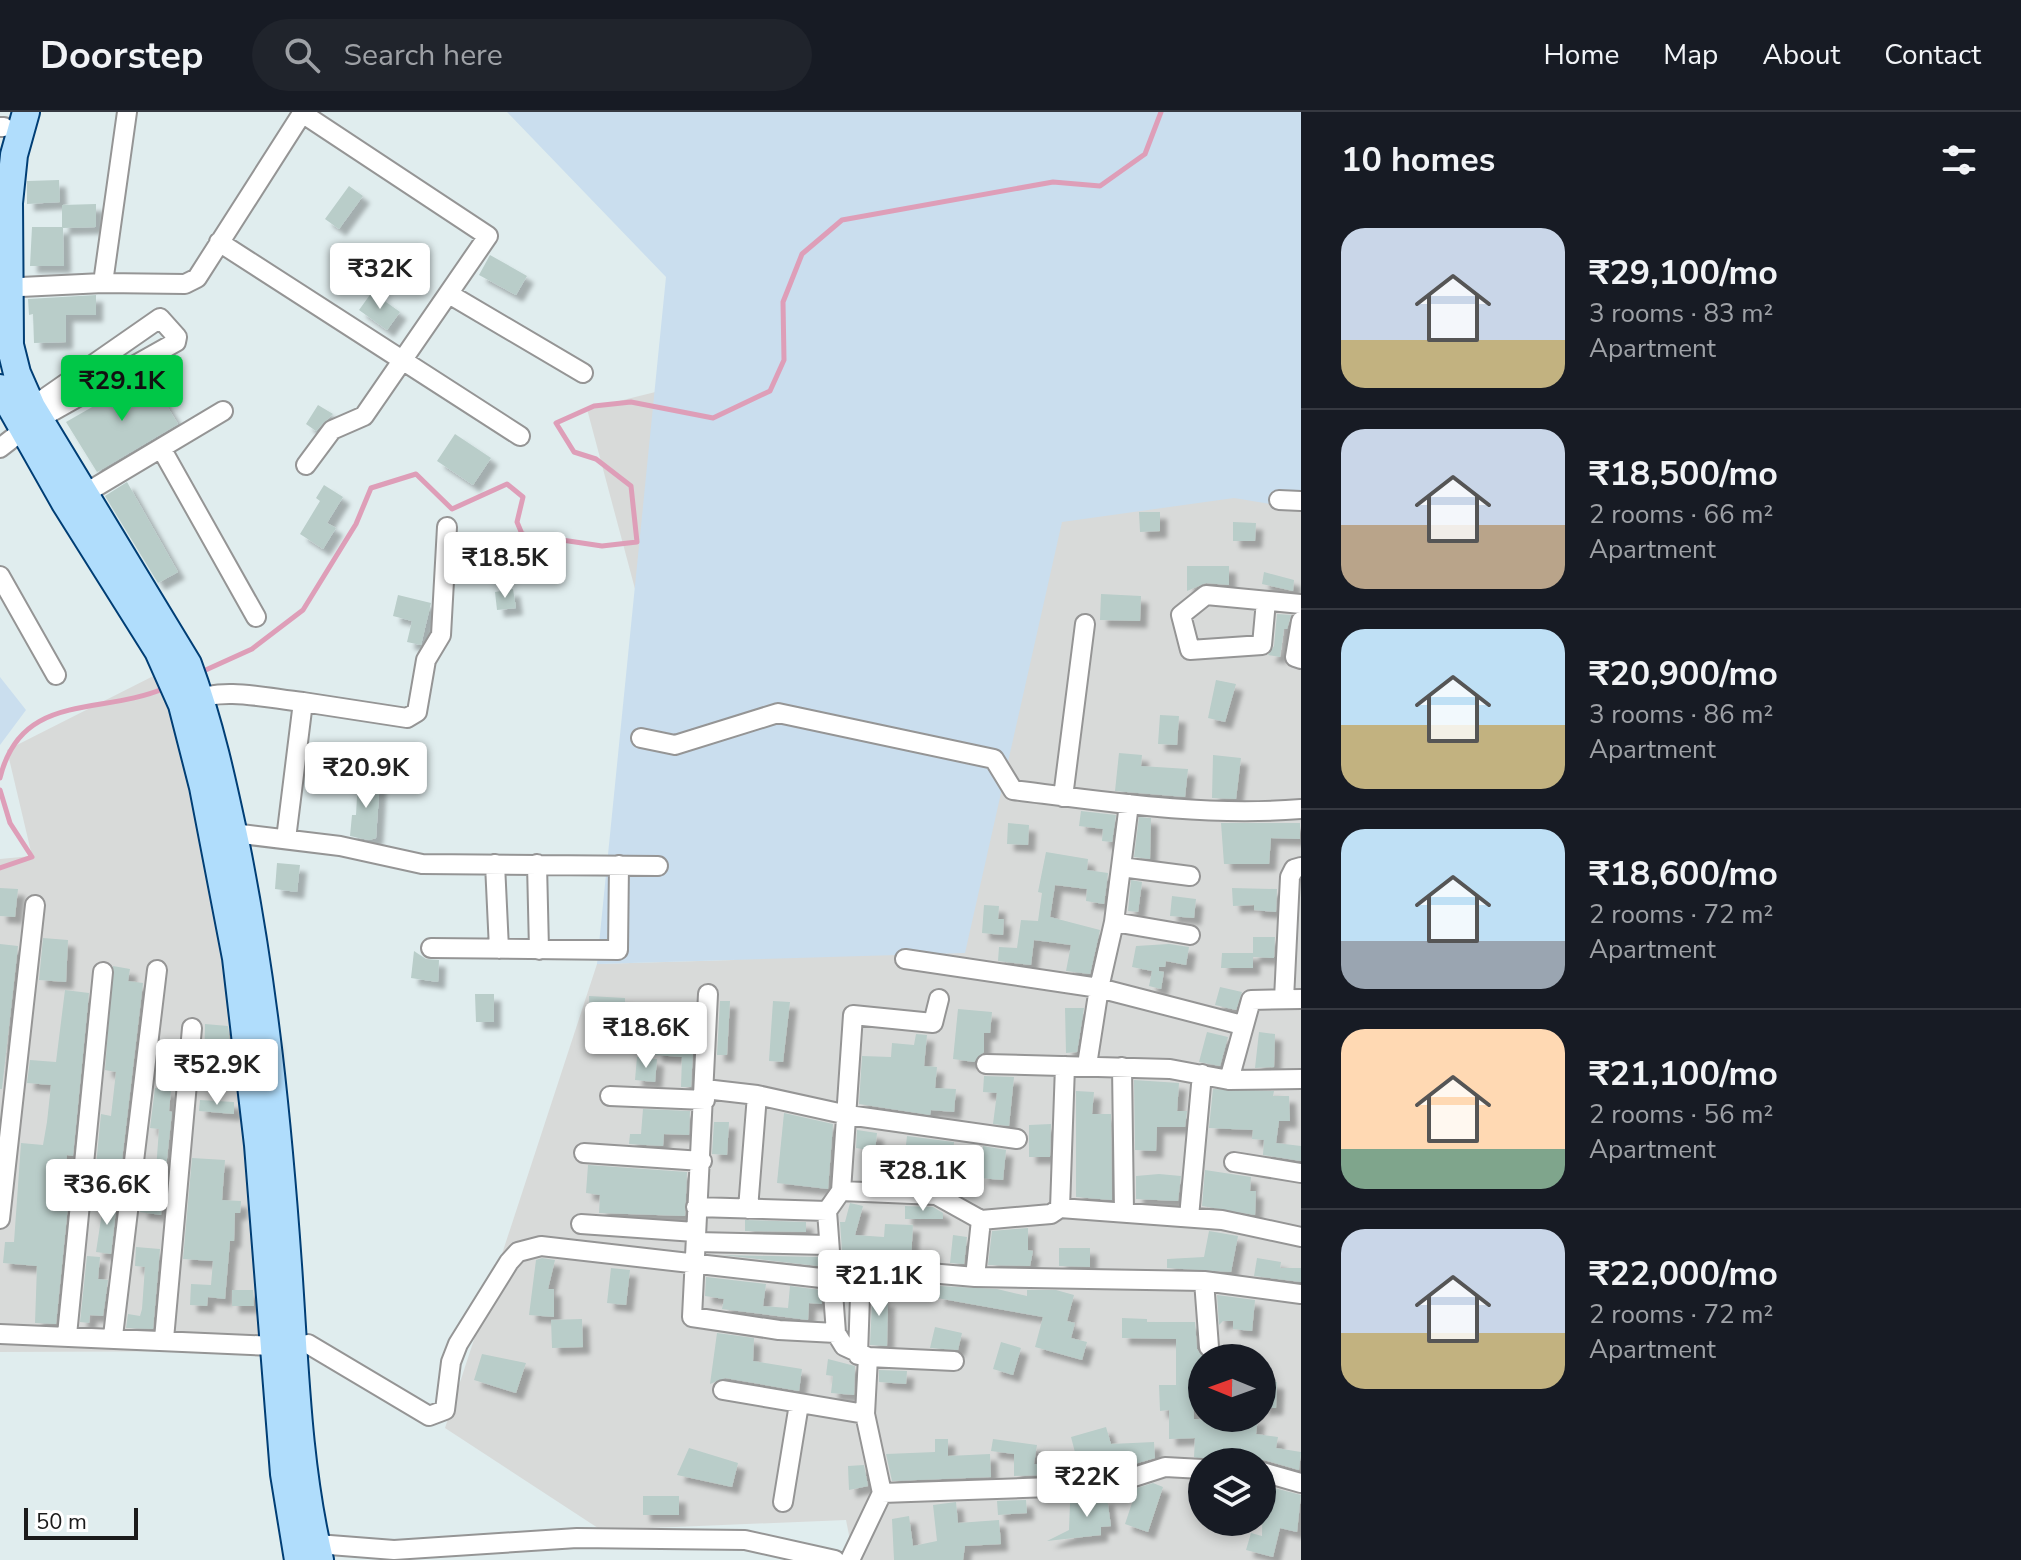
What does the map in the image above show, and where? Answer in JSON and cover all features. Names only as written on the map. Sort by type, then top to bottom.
[{"type":"main road","points":[[26,112],[10,180],[6,288],[10,345],[17,373],[31,419],[166,646]]},
{"type":"main road","points":[[0,388],[31,419],[84,494],[166,646],[189,694],[233,833],[260,968],[270,1048],[312,1555]]},
{"type":"main road","points":[[189,694],[230,919],[258,1145],[284,1474],[312,1555]]},
{"type":"street","points":[[103,283],[127,112]]},
{"type":"street","points":[[6,288],[103,283],[185,284],[197,278],[303,113],[488,236],[364,416],[332,430],[306,465]]},
{"type":"street","points":[[219,242],[520,436]]},
{"type":"street","points":[[449,294],[583,373]]},
{"type":"street","points":[[0,448],[31,419],[160,318],[177,337],[176,342],[31,419]]},
{"type":"street","points":[[84,494],[223,411]]},
{"type":"street","points":[[161,448],[256,617]]},
{"type":"street","points":[[1279,500],[1301,501]]},
{"type":"street","points":[[189,694],[303,702],[407,718],[415,716],[426,660],[441,635],[447,527]]},
{"type":"street","points":[[0,577],[56,675]]},
{"type":"street","points":[[1266,601],[1262,645],[1190,650],[1181,615],[1206,595],[1301,604]]},
{"type":"street","points":[[1301,621],[1295,657],[1301,659]]},
{"type":"street","points":[[1063,797],[1085,624]]},
{"type":"street","points":[[286,839],[303,702]]},
{"type":"street","points":[[641,738],[675,745],[778,713],[994,759],[1013,790],[1129,804],[1259,813],[1301,809]]},
{"type":"street","points":[[1087,1065],[1099,988],[1114,922],[1129,804]]},
{"type":"street","points":[[233,833],[340,846],[422,864],[658,866]]},
{"type":"street","points":[[495,864],[499,949]]},
{"type":"street","points":[[537,864],[539,950]]},
{"type":"street","points":[[431,948],[618,950],[619,865]]},
{"type":"street","points":[[1121,867],[1190,876]]},
{"type":"street","points":[[1229,1080],[1251,1000],[1293,999],[1290,877],[1294,869],[1301,867]]},
{"type":"street","points":[[0,1219],[35,905]]},
{"type":"street","points":[[1114,922],[1190,935]]},
{"type":"street","points":[[905,959],[1099,988],[1242,1025]]},
{"type":"street","points":[[113,1336],[157,970]]},
{"type":"street","points":[[67,1335],[103,972]]},
{"type":"street","points":[[708,994],[702,1161],[692,1265],[692,1317],[779,1330],[836,1333]]},
{"type":"street","points":[[939,999],[933,1023],[853,1015],[841,1191],[827,1211],[828,1245],[836,1333],[844,1346],[863,1356],[954,1361]]},
{"type":"street","points":[[164,1339],[192,1028]]},
{"type":"street","points":[[986,1064],[1122,1067],[1202,1074],[1229,1080],[1301,1079]]},
{"type":"street","points":[[1060,1208],[1065,1066]]},
{"type":"street","points":[[1122,1067],[1124,1212]]},
{"type":"street","points":[[1189,1217],[1202,1074]]},
{"type":"street","points":[[748,1209],[757,1095]]},
{"type":"street","points":[[610,1096],[757,1095],[848,1115],[1017,1139]]},
{"type":"street","points":[[584,1153],[702,1161]]},
{"type":"street","points":[[1234,1162],[1301,1173]]},
{"type":"street","points":[[841,1191],[936,1195],[981,1220],[1051,1214],[1060,1208],[1222,1220],[1301,1237]]},
{"type":"street","points":[[696,1207],[827,1211]]},
{"type":"street","points":[[975,1277],[981,1220]]},
{"type":"street","points":[[581,1224],[695,1237],[828,1245]]},
{"type":"street","points":[[308,1344],[429,1416],[445,1410],[451,1362],[458,1344],[518,1252],[541,1246],[830,1279]]},
{"type":"street","points":[[850,1560],[882,1493],[865,1414],[861,1267],[975,1277],[1204,1281],[1301,1294]]},
{"type":"street","points":[[1204,1281],[1209,1344]]},
{"type":"street","points":[[0,1334],[113,1336],[274,1346]]},
{"type":"street","points":[[723,1390],[865,1414]]},
{"type":"street","points":[[783,1502],[799,1404]]},
{"type":"street","points":[[882,1493],[1109,1485],[1165,1467],[1188,1468]]},
{"type":"street","points":[[1276,1476],[1301,1483]]},
{"type":"street","points":[[312,1555],[577,1538],[745,1540],[835,1560]]},
{"type":"shaded area","points":[[507,112],[1301,112],[1301,509],[1234,498],[1062,522],[965,953],[597,964],[666,277]]},
{"type":"shaded area","points":[[1301,112],[1301,1560],[854,1560],[846,1520],[601,1530],[445,1428],[597,964],[734,960],[587,409],[784,360]]},
{"type":"shaded area","points":[[185,660],[275,1351],[0,1352],[0,859],[32,856],[7,750]]},
{"type":"shaded area","points":[[0,677],[26,710],[0,745]]},
{"type":"building","points":[[59,180],[60,202],[27,204],[27,181]]},
{"type":"building","points":[[349,186],[363,196],[339,229],[325,219]]},
{"type":"building","points":[[96,204],[96,227],[63,228],[64,266],[30,266],[32,227],[62,227],[62,205]]},
{"type":"building","points":[[490,255],[527,276],[516,295],[479,275]]},
{"type":"building","points":[[372,292],[400,312],[387,330],[359,310]]},
{"type":"building","points":[[96,295],[96,315],[66,315],[66,342],[34,343],[33,314],[29,315],[28,299]]},
{"type":"building","points":[[148,375],[178,424],[97,472],[66,422]]},
{"type":"building","points":[[318,405],[333,414],[316,431],[306,424]]},
{"type":"building","points":[[455,434],[491,458],[473,485],[437,461]]},
{"type":"building","points":[[127,482],[178,572],[158,583],[105,496]]},
{"type":"building","points":[[324,485],[343,497],[327,523],[336,528],[323,549],[300,534],[320,501],[316,498]]},
{"type":"building","points":[[1139,512],[1160,512],[1160,531],[1140,532]]},
{"type":"building","points":[[1233,522],[1256,523],[1255,541],[1233,541]]},
{"type":"building","points":[[1187,566],[1229,566],[1229,585],[1206,583],[1187,591]]},
{"type":"building","points":[[1264,572],[1294,580],[1293,591],[1262,584]]},
{"type":"building","points":[[513,589],[516,608],[497,610],[495,592]]},
{"type":"building","points":[[1101,594],[1141,596],[1140,621],[1100,620]]},
{"type":"building","points":[[398,595],[431,603],[421,645],[407,642],[412,621],[393,616]]},
{"type":"building","points":[[1277,614],[1291,615],[1287,629],[1284,629],[1280,657],[1268,655],[1274,646]]},
{"type":"building","points":[[1216,680],[1236,684],[1225,722],[1208,718]]},
{"type":"building","points":[[1160,715],[1179,716],[1177,745],[1158,744]]},
{"type":"building","points":[[318,750],[337,751],[337,757],[361,759],[359,775],[318,774]]},
{"type":"building","points":[[1119,753],[1142,755],[1141,766],[1188,769],[1185,797],[1115,791]]},
{"type":"building","points":[[1213,755],[1241,758],[1236,799],[1212,798]]},
{"type":"building","points":[[358,778],[380,780],[376,838],[369,840],[350,836],[352,815],[356,815]]},
{"type":"building","points":[[1081,811],[1116,815],[1112,842],[1102,841],[1103,829],[1079,826]]},
{"type":"building","points":[[1139,817],[1151,818],[1150,859],[1134,857]]},
{"type":"building","points":[[1008,823],[1029,825],[1028,845],[1007,844]]},
{"type":"building","points":[[1221,823],[1300,823],[1300,839],[1271,838],[1269,864],[1224,864]]},
{"type":"building","points":[[1046,852],[1088,859],[1087,870],[1108,873],[1104,904],[1086,901],[1087,889],[1055,885],[1050,917],[1100,930],[1090,974],[1066,971],[1071,945],[1034,940],[1031,965],[998,961],[999,947],[1017,948],[1021,920],[1038,921],[1042,893],[1038,892]]},
{"type":"building","points":[[277,863],[300,865],[297,892],[275,889]]},
{"type":"building","points":[[1131,880],[1142,882],[1138,912],[1128,911]]},
{"type":"building","points":[[0,888],[18,889],[15,917],[0,916]]},
{"type":"building","points":[[1232,888],[1277,889],[1276,912],[1254,910],[1254,905],[1233,906]]},
{"type":"building","points":[[1172,896],[1196,899],[1194,918],[1170,916]]},
{"type":"building","points":[[984,905],[999,906],[998,919],[1004,919],[1003,935],[982,933]]},
{"type":"building","points":[[1253,937],[1275,937],[1274,958],[1253,957],[1253,968],[1221,968],[1222,953],[1253,953]]},
{"type":"building","points":[[43,938],[68,940],[66,982],[39,980]]},
{"type":"building","points":[[0,944],[18,946],[2,1089],[0,1089]]},
{"type":"building","points":[[1169,944],[1189,947],[1186,965],[1166,961],[1165,967],[1159,967],[1159,971],[1164,972],[1161,989],[1149,986],[1152,971],[1132,967],[1136,946]]},
{"type":"building","points":[[414,951],[426,959],[439,960],[438,982],[411,978]]},
{"type":"building","points":[[113,966],[130,969],[128,981],[143,983],[122,1160],[110,1159],[107,1198],[93,1197],[101,1114],[111,1116],[116,1072],[105,1070]]},
{"type":"building","points":[[1220,987],[1242,992],[1236,1010],[1215,1005]]},
{"type":"building","points":[[65,990],[89,993],[73,1156],[67,1155],[64,1186],[70,1186],[56,1324],[35,1323],[37,1266],[3,1263],[5,1242],[14,1242],[21,1143],[43,1145],[47,1122],[51,1085],[27,1083],[30,1060],[56,1062]]},
{"type":"building","points":[[475,994],[494,994],[494,1022],[476,1022]]},
{"type":"building","points":[[589,996],[625,998],[625,1023],[590,1022]]},
{"type":"building","points":[[720,1001],[730,1001],[727,1055],[717,1055]]},
{"type":"building","points":[[773,1001],[790,1002],[783,1062],[769,1061]]},
{"type":"building","points":[[1065,1008],[1084,1008],[1077,1052],[1066,1053]]},
{"type":"building","points":[[958,1009],[992,1012],[990,1033],[984,1033],[984,1052],[974,1062],[953,1059]]},
{"type":"building","points":[[205,1024],[228,1026],[233,1073],[204,1071]]},
{"type":"building","points":[[656,1029],[694,1032],[691,1087],[681,1087],[682,1057],[655,1055]]},
{"type":"building","points":[[1207,1032],[1228,1037],[1220,1066],[1199,1062]]},
{"type":"building","points":[[1259,1032],[1275,1034],[1274,1067],[1255,1068]]},
{"type":"building","points":[[916,1034],[927,1035],[924,1066],[937,1067],[935,1088],[956,1089],[954,1112],[931,1110],[930,1115],[859,1104],[862,1056],[891,1057],[892,1043],[914,1045]]},
{"type":"building","points":[[637,1057],[657,1059],[655,1082],[635,1080]]},
{"type":"building","points":[[984,1076],[1014,1077],[1009,1126],[993,1124],[997,1093],[983,1092]]},
{"type":"building","points":[[1134,1080],[1179,1083],[1177,1111],[1187,1111],[1185,1127],[1157,1127],[1156,1151],[1135,1150]]},
{"type":"building","points":[[155,1088],[171,1090],[169,1111],[172,1112],[161,1215],[140,1212],[149,1170],[156,1170],[159,1129],[150,1128]]},
{"type":"building","points":[[1213,1089],[1274,1091],[1273,1096],[1289,1096],[1290,1121],[1279,1121],[1276,1143],[1301,1146],[1301,1161],[1263,1155],[1264,1140],[1252,1139],[1253,1130],[1209,1128]]},
{"type":"building","points":[[1076,1091],[1094,1092],[1092,1114],[1111,1114],[1112,1200],[1076,1197]]},
{"type":"building","points":[[200,1100],[234,1102],[234,1114],[199,1111]]},
{"type":"building","points":[[643,1109],[690,1111],[689,1135],[664,1134],[663,1146],[629,1144],[630,1134],[641,1134]]},
{"type":"building","points":[[784,1113],[833,1124],[828,1189],[777,1183]]},
{"type":"building","points":[[714,1122],[729,1122],[727,1155],[712,1154]]},
{"type":"building","points":[[1051,1124],[1050,1157],[1029,1157],[1029,1125]]},
{"type":"building","points":[[857,1130],[877,1133],[875,1151],[856,1148]]},
{"type":"building","points":[[907,1136],[954,1142],[953,1159],[905,1154]]},
{"type":"building","points":[[983,1146],[1006,1150],[1003,1180],[980,1178]]},
{"type":"building","points":[[192,1158],[225,1160],[222,1200],[241,1201],[240,1213],[235,1213],[234,1241],[230,1241],[225,1299],[208,1297],[207,1306],[190,1305],[191,1284],[211,1285],[213,1261],[183,1259]]},
{"type":"building","points":[[883,1158],[905,1161],[902,1182],[880,1181]]},
{"type":"building","points":[[588,1165],[687,1172],[685,1216],[599,1213],[600,1195],[586,1193]]},
{"type":"building","points":[[1205,1170],[1251,1177],[1250,1191],[1256,1191],[1255,1215],[1202,1206]]},
{"type":"building","points":[[1136,1176],[1181,1176],[1178,1201],[1136,1199]]},
{"type":"building","points":[[104,1199],[117,1201],[111,1254],[96,1252]]},
{"type":"building","points":[[850,1203],[863,1206],[855,1235],[884,1237],[885,1224],[913,1225],[911,1259],[842,1251],[840,1222],[845,1222]]},
{"type":"building","points":[[905,1206],[933,1207],[943,1213],[943,1219],[905,1219]]},
{"type":"building","points":[[745,1220],[806,1222],[806,1232],[745,1231]]},
{"type":"building","points":[[1028,1228],[1028,1250],[1033,1251],[1030,1266],[988,1265],[992,1231]]},
{"type":"building","points":[[1209,1231],[1238,1236],[1231,1272],[1167,1268],[1167,1259],[1204,1257]]},
{"type":"building","points":[[953,1235],[967,1237],[964,1264],[950,1263]]},
{"type":"building","points":[[136,1247],[160,1249],[153,1329],[126,1328],[128,1314],[140,1316],[142,1309],[145,1267],[135,1266]]},
{"type":"building","points":[[1059,1248],[1090,1248],[1090,1267],[1059,1266]]},
{"type":"building","points":[[722,1255],[818,1257],[819,1266]]},
{"type":"building","points":[[87,1256],[100,1257],[98,1279],[108,1280],[103,1316],[90,1315],[89,1323],[80,1322]]},
{"type":"building","points":[[1257,1258],[1281,1262],[1280,1268],[1301,1268],[1301,1282],[1254,1276]]},
{"type":"building","points":[[536,1260],[555,1260],[548,1289],[554,1289],[554,1317],[529,1315]]},
{"type":"building","points":[[611,1268],[630,1270],[626,1305],[607,1303]]},
{"type":"building","points":[[706,1277],[766,1284],[763,1306],[788,1308],[790,1286],[821,1290],[822,1304],[809,1303],[808,1320],[722,1309],[724,1299],[705,1296]]},
{"type":"building","points":[[873,1280],[880,1281],[880,1300],[888,1300],[887,1346],[870,1345]]},
{"type":"building","points":[[939,1286],[997,1289],[1027,1296],[1027,1290],[1056,1290],[1074,1295],[1067,1321],[1075,1323],[1071,1338],[1087,1342],[1082,1360],[1035,1347],[1043,1317],[937,1298]]},
{"type":"building","points":[[232,1290],[253,1290],[254,1306],[232,1306]]},
{"type":"building","points":[[1217,1295],[1255,1300],[1252,1331],[1233,1329],[1233,1321],[1223,1321],[1219,1325]]},
{"type":"building","points":[[1122,1318],[1147,1319],[1147,1322],[1195,1322],[1197,1344],[1188,1344],[1188,1432],[1256,1432],[1278,1437],[1276,1448],[1194,1448],[1195,1438],[1169,1439],[1169,1410],[1160,1411],[1159,1385],[1176,1385],[1176,1339],[1122,1338]]},
{"type":"building","points":[[582,1319],[583,1347],[552,1348],[551,1320]]},
{"type":"building","points":[[935,1327],[962,1333],[958,1350],[930,1348]]},
{"type":"building","points":[[717,1333],[754,1338],[753,1361],[802,1369],[799,1391],[725,1378],[710,1384]]},
{"type":"building","points":[[1001,1342],[1021,1348],[1013,1375],[993,1369]]},
{"type":"building","points":[[482,1354],[526,1363],[516,1393],[474,1380]]},
{"type":"building","points":[[828,1359],[855,1366],[854,1395],[831,1393],[833,1376],[826,1375]]},
{"type":"building","points":[[879,1370],[907,1371],[906,1384],[879,1382]]},
{"type":"building","points":[[1106,1427],[1111,1444],[1154,1442],[1155,1458],[1131,1465],[1105,1466],[1116,1470],[1107,1473],[1014,1476],[1014,1454],[991,1451],[993,1439],[1037,1445],[1034,1464],[1078,1464],[1071,1437]]},
{"type":"building","points":[[935,1439],[948,1439],[948,1456],[990,1454],[991,1477],[892,1481],[886,1454],[935,1452]]},
{"type":"building","points":[[689,1448],[738,1463],[732,1487],[677,1475]]},
{"type":"building","points":[[1276,1448],[1301,1452],[1299,1470],[1276,1463]]},
{"type":"building","points":[[864,1465],[868,1486],[849,1490],[848,1466]]},
{"type":"building","points":[[1153,1483],[1163,1487],[1148,1532],[1125,1524],[1137,1488]]},
{"type":"building","points":[[1276,1488],[1301,1495],[1297,1532],[1280,1528],[1273,1557],[1246,1550],[1250,1536],[1276,1536]]},
{"type":"building","points":[[643,1496],[679,1496],[679,1515],[643,1515]]},
{"type":"building","points":[[1107,1498],[1111,1526],[1101,1527],[1101,1535],[1047,1541],[1069,1530],[1070,1503]]},
{"type":"building","points":[[1026,1500],[1027,1513],[998,1515],[997,1501]]},
{"type":"building","points":[[956,1502],[958,1523],[999,1520],[1001,1544],[965,1546],[963,1560],[894,1560],[892,1519],[909,1516],[913,1546],[937,1541],[933,1505]]},
{"type":"waterway","points":[[199,673],[252,649],[303,610],[356,524],[371,488],[416,474],[452,509],[507,484],[523,497],[517,522],[522,534],[602,546],[637,542],[631,486],[596,459],[574,452],[556,423],[594,406],[631,402],[713,418],[770,391],[784,360],[783,302],[802,254],[842,220],[1053,182],[1100,186],[1145,154],[1161,112]]},
{"type":"waterway","points":[[0,778],[10,750],[26,731],[45,719],[66,711],[165,688]]},
{"type":"waterway","points":[[0,790],[10,823],[32,857],[0,868]]}]
